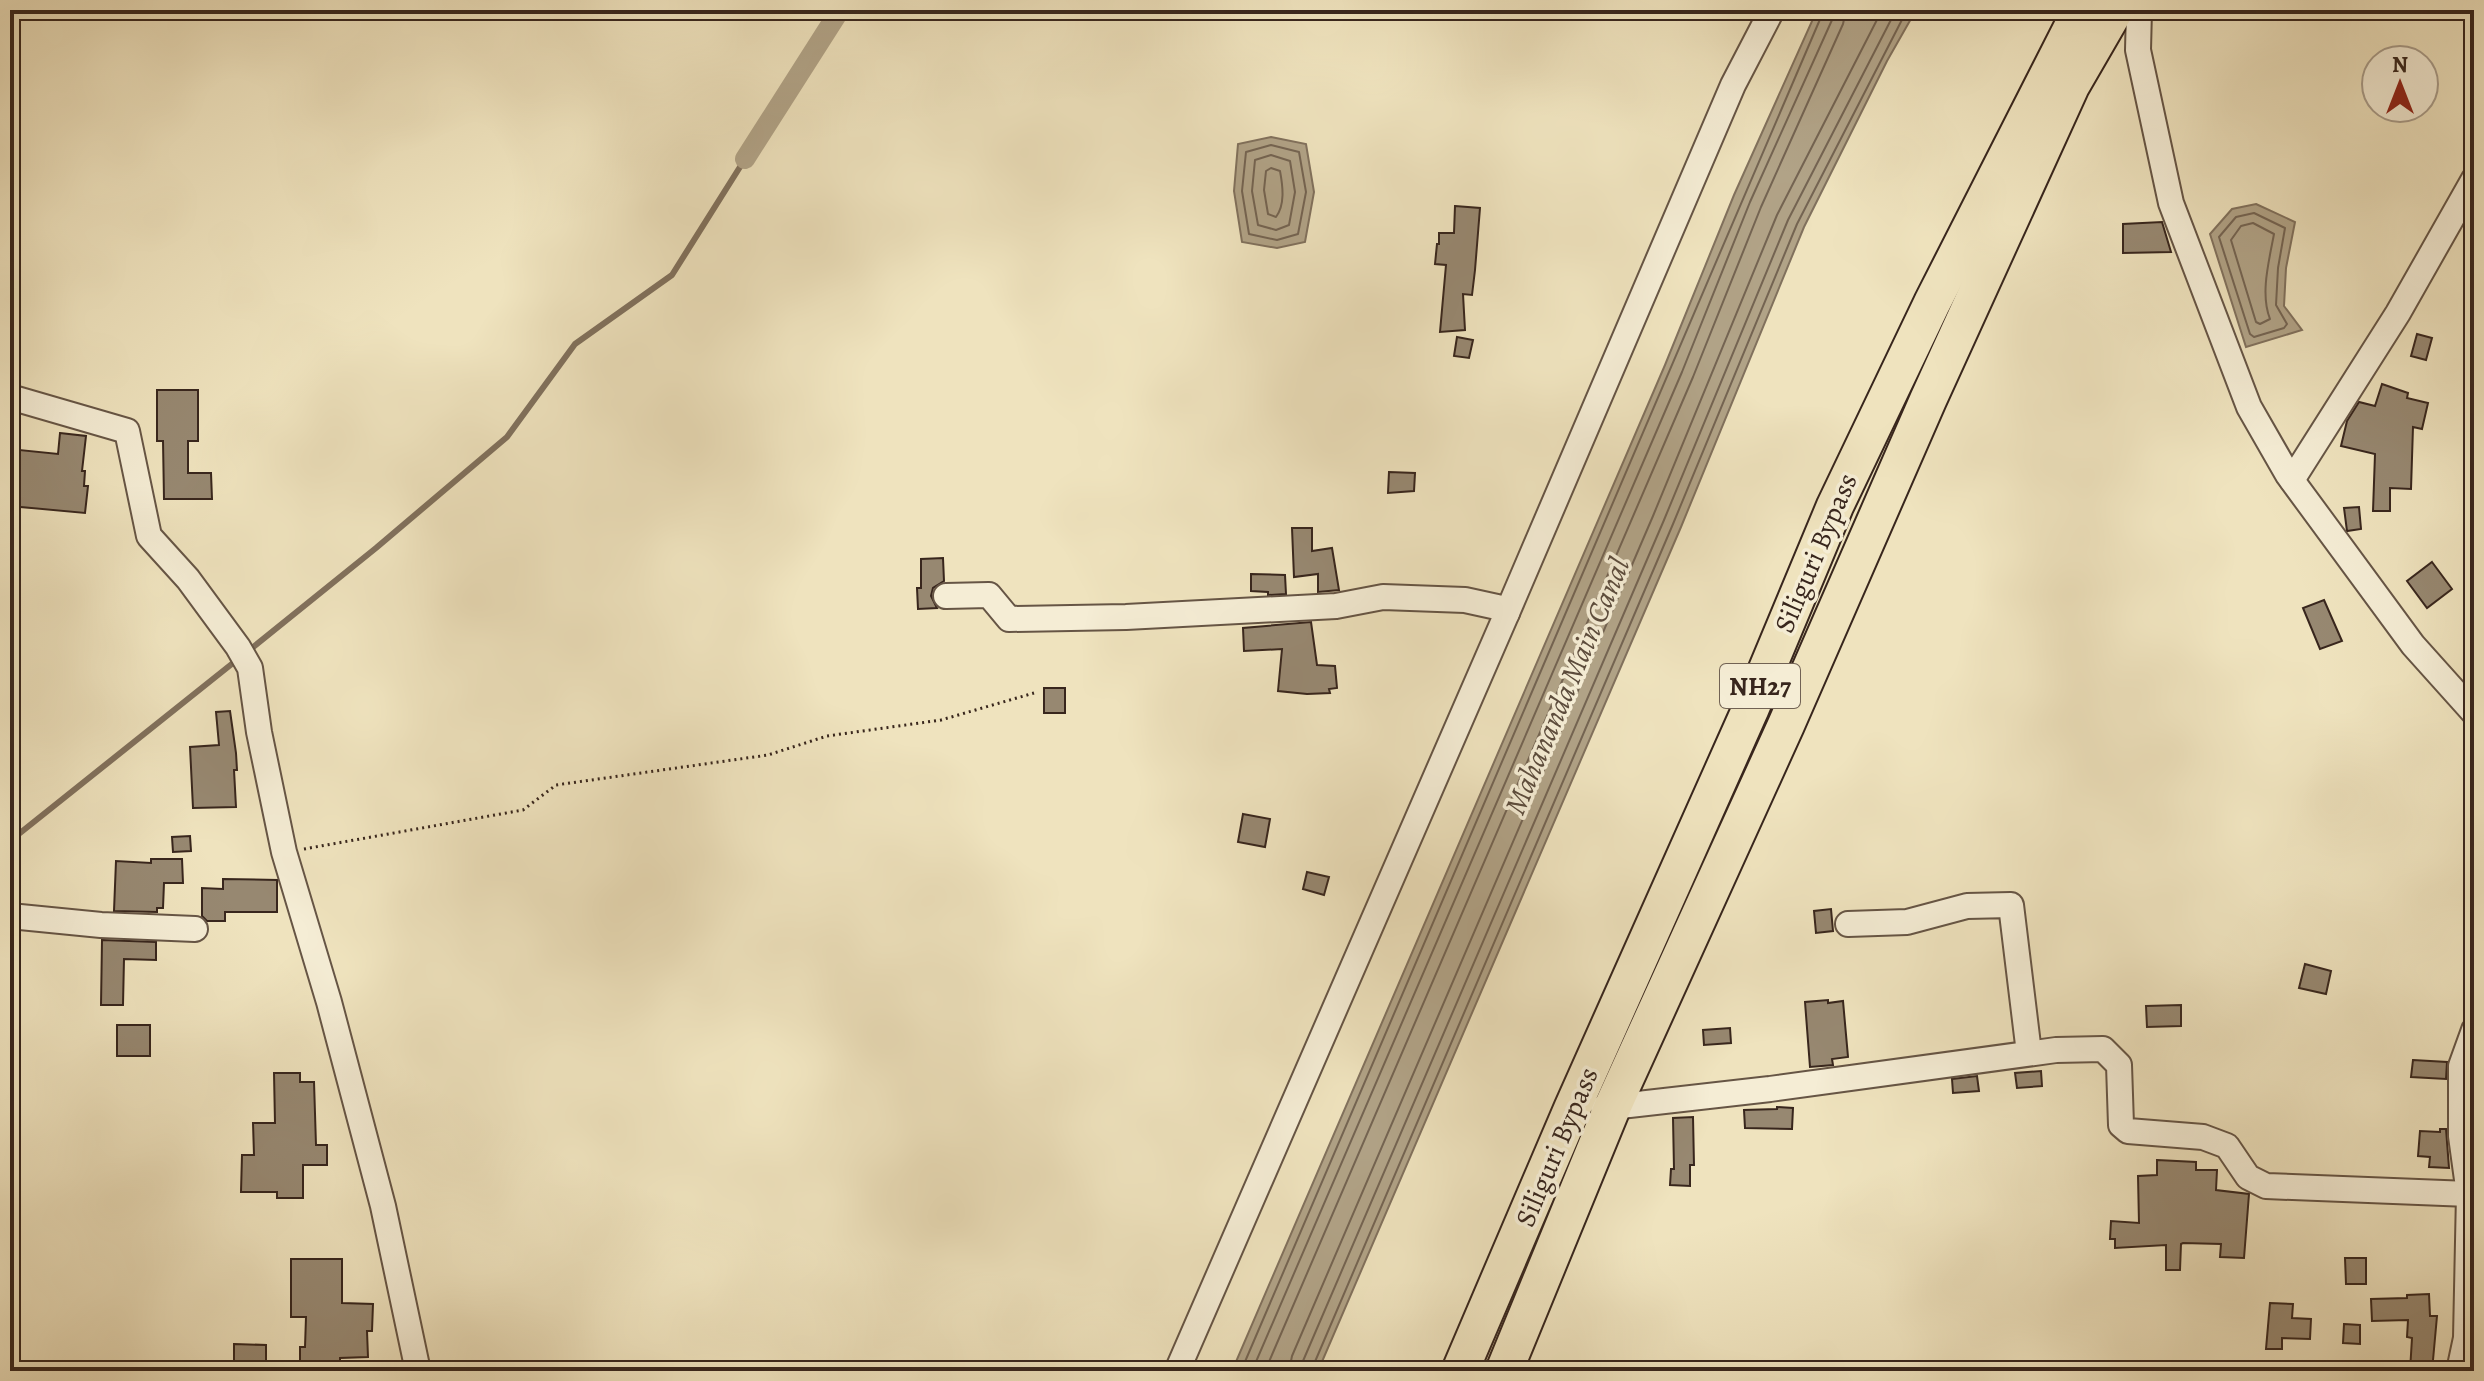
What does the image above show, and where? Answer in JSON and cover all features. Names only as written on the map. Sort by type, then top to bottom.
[{"type":"highway","name":"Siliguri Bypass","points":[[1460,1371],[1572,1109],[1750,710],[1835,506],[1932,303],[2081,10]]},
{"type":"highway","name":"NH27","points":[[1504,1371],[1612,1108],[1786,725],[1928,400],[2071,86],[2115,10]]},
{"type":"street","points":[[1177,1371],[1733,85],[1772,10]]},
{"type":"street","points":[[2139,10],[2138,50],[2171,203],[2249,407],[2292,480],[2413,645],[2474,713]]},
{"type":"street","points":[[2292,480],[2398,313],[2474,179]]},
{"type":"street","points":[[10,397],[127,431],[149,536],[188,579],[250,668],[259,732],[284,852],[329,1002],[383,1206],[418,1371]]},
{"type":"street","points":[[946,596],[989,595],[1009,619],[1336,606],[1383,597],[1465,600],[1497,607],[1507,613]]},
{"type":"street","points":[[1848,924],[1907,922],[1967,906],[2011,905],[2029,1053]]},
{"type":"street","points":[[10,916],[101,925],[195,929]]},
{"type":"street","points":[[2459,1371],[2466,1338],[2469,1194],[2461,1136],[2461,1066],[2474,1030]]},
{"type":"street","points":[[1572,1109],[1612,1108],[2029,1053],[2103,1049],[2119,1065],[2121,1125],[2128,1131],[2203,1137],[2227,1146],[2248,1177],[2266,1186],[2469,1194]]},
{"type":"path","points":[[284,852],[523,810],[556,785],[768,755],[827,736],[941,720],[1034,693]]},
{"type":"water","name":"Mahananda Main Canal","points":[[1817,10],[1916,10],[1804,227],[1681,527],[1318,1371],[1232,1371],[1665,365],[1734,195]]},
{"type":"water","points":[[1271,137],[1306,144],[1314,192],[1305,242],[1277,248],[1242,242],[1234,191],[1238,144]]},
{"type":"water","points":[[2256,204],[2295,222],[2286,268],[2284,306],[2302,330],[2246,347],[2210,234],[2232,209]]},
{"type":"building","points":[[1455,206],[1480,208],[1475,270],[1472,295],[1463,294],[1465,330],[1440,332],[1446,265],[1435,264],[1437,244],[1439,233],[1454,233]]},
{"type":"building","points":[[2162,222],[2171,252],[2123,253],[2123,224]]},
{"type":"building","points":[[2417,334],[2432,338],[2426,360],[2411,356]]},
{"type":"building","points":[[1457,337],[1473,340],[1469,358],[1454,356]]},
{"type":"building","points":[[2382,384],[2408,393],[2407,398],[2428,403],[2422,429],[2413,427],[2411,489],[2390,488],[2390,511],[2373,511],[2375,454],[2341,446],[2347,421],[2359,402],[2375,406]]},
{"type":"building","points":[[157,390],[198,390],[198,441],[188,441],[188,473],[211,473],[212,499],[164,499],[163,441],[157,441]]},
{"type":"building","points":[[60,433],[86,436],[82,471],[85,471],[84,486],[88,486],[85,513],[10,506],[10,449],[58,454]]},
{"type":"building","points":[[1389,472],[1415,473],[1414,491],[1388,493]]},
{"type":"building","points":[[2359,507],[2361,529],[2347,531],[2344,508]]},
{"type":"building","points":[[1292,528],[1312,528],[1312,551],[1332,548],[1339,590],[1318,592],[1318,574],[1294,577]]},
{"type":"building","points":[[943,558],[944,581],[933,588],[931,596],[937,608],[918,609],[921,559]]},
{"type":"building","points":[[2432,562],[2452,589],[2427,608],[2407,581]]},
{"type":"building","points":[[1251,574],[1285,575],[1286,594],[1268,595],[1268,592],[1251,591]]},
{"type":"building","points":[[2324,600],[2342,641],[2320,649],[2303,608]]},
{"type":"building","points":[[1311,622],[1317,665],[1335,666],[1337,688],[1329,689],[1330,693],[1278,691],[1282,649],[1244,651],[1243,628]]},
{"type":"building","points":[[1044,688],[1065,688],[1065,713],[1044,713]]},
{"type":"building","points":[[230,711],[236,753],[236,807],[193,808],[190,747],[219,745],[216,712]]},
{"type":"building","points":[[1243,814],[1270,819],[1265,847],[1238,842]]},
{"type":"building","points":[[190,836],[191,851],[173,852],[172,837]]},
{"type":"building","points":[[151,859],[182,859],[183,883],[164,883],[163,908],[157,908],[157,912],[114,911],[116,861],[151,863]]},
{"type":"building","points":[[1307,872],[1329,877],[1324,895],[1303,889]]},
{"type":"building","points":[[223,879],[277,880],[277,912],[225,912],[225,921],[207,921],[202,916],[202,888],[223,889]]},
{"type":"building","points":[[1831,909],[1833,931],[1816,933],[1814,911]]},
{"type":"building","points":[[102,940],[156,942],[156,960],[124,959],[123,1005],[101,1005]]},
{"type":"building","points":[[2305,964],[2331,971],[2326,994],[2299,988]]},
{"type":"building","points":[[1828,1000],[1828,1003],[1843,1001],[1848,1057],[1832,1059],[1833,1065],[1810,1067],[1805,1002]]},
{"type":"building","points":[[2181,1005],[2181,1026],[2147,1027],[2146,1006]]},
{"type":"building","points":[[117,1025],[150,1025],[150,1056],[117,1056]]},
{"type":"building","points":[[1730,1028],[1731,1043],[1704,1045],[1703,1030]]},
{"type":"building","points":[[2413,1060],[2447,1062],[2446,1079],[2411,1077]]},
{"type":"building","points":[[2041,1071],[2042,1086],[2017,1088],[2015,1073]]},
{"type":"building","points":[[274,1073],[300,1073],[300,1082],[314,1082],[316,1145],[327,1145],[327,1165],[303,1165],[303,1198],[277,1198],[277,1192],[241,1192],[242,1155],[254,1155],[253,1123],[275,1123]]},
{"type":"building","points":[[1977,1076],[1979,1091],[1953,1093],[1952,1079]]},
{"type":"building","points":[[1793,1108],[1792,1129],[1745,1128],[1744,1110]]},
{"type":"building","points":[[1693,1117],[1694,1165],[1690,1165],[1690,1186],[1670,1185],[1671,1169],[1674,1169],[1673,1118]]},
{"type":"building","points":[[2440,1129],[2446,1129],[2449,1168],[2429,1167],[2430,1157],[2418,1156],[2420,1131],[2440,1132]]},
{"type":"building","points":[[2157,1160],[2196,1162],[2196,1170],[2217,1170],[2216,1190],[2249,1194],[2244,1258],[2220,1257],[2221,1244],[2183,1243],[2180,1270],[2166,1270],[2166,1245],[2115,1248],[2115,1239],[2110,1239],[2111,1221],[2139,1223],[2138,1176],[2157,1175]]},
{"type":"building","points":[[2345,1258],[2366,1258],[2366,1284],[2346,1284]]},
{"type":"building","points":[[291,1259],[342,1259],[342,1303],[373,1304],[372,1331],[367,1331],[368,1357],[340,1358],[340,1371],[300,1368],[300,1347],[305,1347],[306,1317],[291,1317]]},
{"type":"building","points":[[2429,1294],[2430,1316],[2437,1316],[2432,1371],[2410,1371],[2412,1338],[2407,1337],[2408,1320],[2372,1321],[2371,1299]]},
{"type":"building","points":[[2270,1303],[2293,1304],[2292,1318],[2311,1319],[2310,1339],[2282,1338],[2282,1349],[2266,1349]]},
{"type":"building","points":[[2344,1324],[2360,1325],[2360,1344],[2343,1343]]},
{"type":"building","points":[[234,1344],[266,1345],[266,1363],[234,1362]]},
{"type":"waterway","points":[[745,159],[840,10]]},
{"type":"waterway","points":[[247,652],[507,437],[575,344],[672,275],[745,159]]},
{"type":"waterway","points":[[10,841],[238,659]]}]
